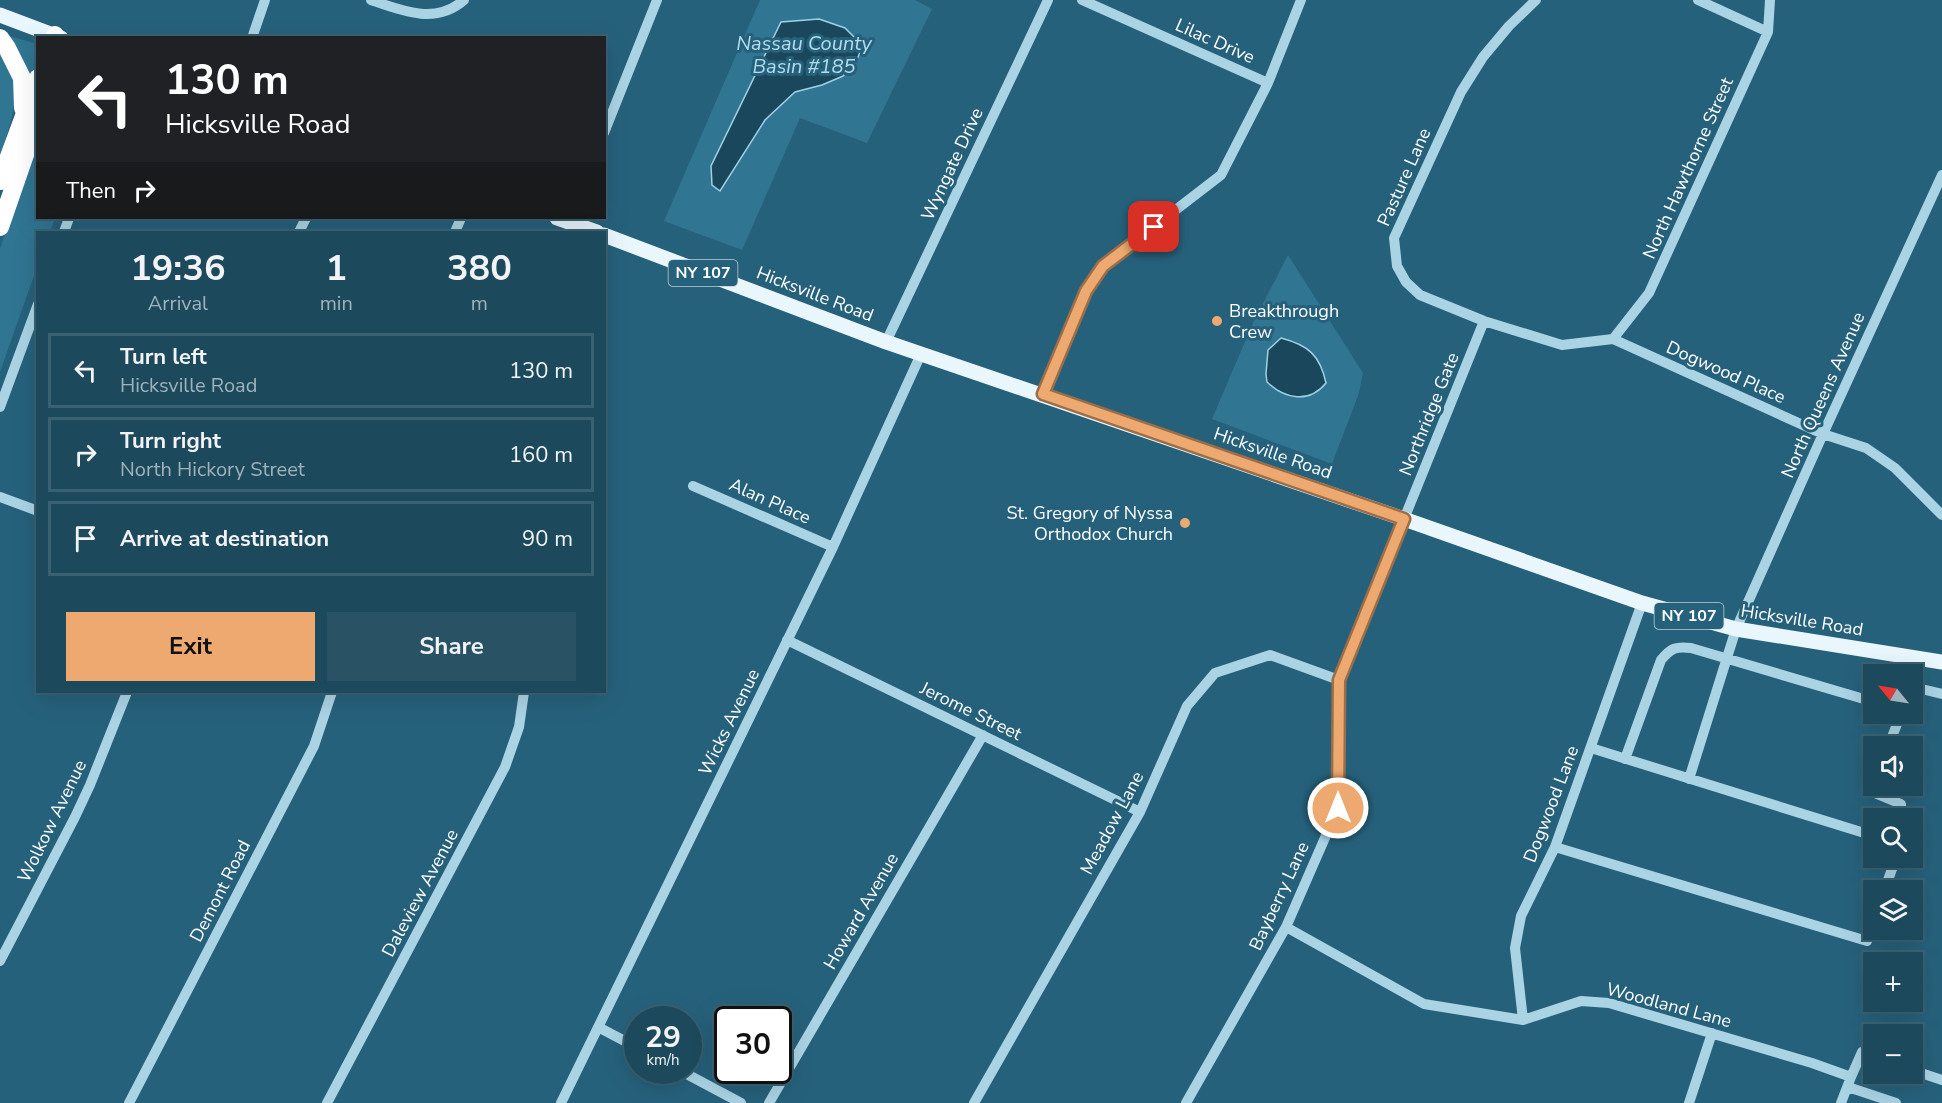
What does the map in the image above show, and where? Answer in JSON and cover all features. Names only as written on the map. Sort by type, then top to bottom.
[{"type":"highway","points":[[0,38],[22,78],[30,115],[0,181]]},
{"type":"highway","points":[[0,227],[36,87]]},
{"type":"main road","points":[[0,15],[54,36]]},
{"type":"main road","points":[[564,222],[594,231]]},
{"type":"main road","name":"Hicksville Road","points":[[606,236],[886,342],[1043,394],[1642,603],[1736,629],[1911,662],[1942,662]]},
{"type":"street","points":[[253,36],[265,0]]},
{"type":"street","points":[[371,0],[426,15],[439,14],[464,0]]},
{"type":"street","points":[[606,128],[657,0]]},
{"type":"street","name":"Wyngate Drive","points":[[886,342],[1048,0]]},
{"type":"street","name":"Lilac Drive","points":[[1082,0],[1268,83]]},
{"type":"street","points":[[1043,394],[1086,291],[1103,266],[1221,175],[1268,83],[1301,0]]},
{"type":"street","name":"Pasture Lane","points":[[1536,0],[1509,26],[1483,57],[1461,92],[1394,238],[1397,266],[1406,282],[1420,295],[1484,321],[1562,345],[1614,339]]},
{"type":"street","points":[[1698,0],[1768,32]]},
{"type":"street","name":"North Hawthorne Street","points":[[1614,339],[1649,293],[1768,32],[1770,0]]},
{"type":"street","name":"North Queens Avenue","points":[[1689,779],[1736,629],[1942,175]]},
{"type":"street","points":[[0,407],[36,309]]},
{"type":"street","name":"Northridge Gate","points":[[1404,519],[1484,321]]},
{"type":"street","name":"Dogwood Place","points":[[1614,339],[1823,434],[1866,448],[1896,468],[1942,515]]},
{"type":"street","name":"Wicks Avenue","points":[[561,1103],[834,547],[921,354]]},
{"type":"street","name":"Alan Place","points":[[693,486],[834,547]]},
{"type":"street","points":[[0,497],[36,510]]},
{"type":"street","name":"Bayberry Lane","points":[[1186,1103],[1286,927],[1338,808],[1339,680],[1404,519]]},
{"type":"street","name":"Dogwood Lane","points":[[1523,1020],[1515,948],[1521,916],[1555,847],[1642,603]]},
{"type":"street","name":"Jerome Street","points":[[788,640],[1140,812]]},
{"type":"street","points":[[1624,759],[1658,669],[1670,649],[1690,648],[1863,699]]},
{"type":"street","name":"Meadow Lane","points":[[974,1103],[1140,812],[1187,706],[1215,673],[1270,655],[1339,680]]},
{"type":"street","points":[[1923,690],[1942,694]]},
{"type":"street","name":"Wolkow Avenue","points":[[0,961],[75,817],[127,693]]},
{"type":"street","name":"Demont Road","points":[[129,1103],[314,746],[332,693]]},
{"type":"street","name":"Daleview Avenue","points":[[327,1103],[505,767],[519,728],[524,693]]},
{"type":"street","name":"Howard Avenue","points":[[769,1103],[983,735]]},
{"type":"street","points":[[1591,748],[1863,833]]},
{"type":"street","points":[[1882,796],[1901,804],[1901,808]]},
{"type":"street","points":[[1555,847],[1863,940]]},
{"type":"street","name":"Woodland Lane","points":[[1286,927],[1424,1004],[1523,1020],[1581,1001],[1610,1003],[1812,1063],[1896,1103]]},
{"type":"street","points":[[598,1027],[624,1041]]},
{"type":"street","points":[[1689,1103],[1712,1033]]},
{"type":"street","points":[[1841,1103],[1863,1052]]},
{"type":"street","points":[[1923,1074],[1942,1080]]},
{"type":"street","points":[[702,1082],[741,1103]]},
{"type":"shaded area","points":[[760,0],[915,0],[932,9],[867,143],[800,118],[742,250],[664,221]]},
{"type":"shaded area","points":[[6,35],[36,44],[36,69],[28,93]]},
{"type":"shaded area","points":[[0,48],[13,74],[15,100],[0,155]]},
{"type":"shaded area","points":[[36,147],[36,219],[55,219],[50,231],[36,231],[36,270],[0,372],[0,248]]},
{"type":"shaded area","points":[[1288,255],[1363,373],[1359,393],[1332,464],[1212,419],[1253,323]]},
{"type":"water","name":"Nassau County Basin #185","points":[[819,19],[845,28],[859,42],[860,52],[856,62],[843,76],[822,85],[795,92],[765,120],[720,191],[712,185],[711,166],[781,22]]},
{"type":"water","points":[[1281,338],[1306,348],[1316,358],[1326,383],[1319,390],[1297,397],[1281,392],[1267,382],[1268,350]]},
{"type":"place","name":"Breakthrough Crew","points":[[1217,321]]},
{"type":"place","name":"St. Gregory of Nyssa Orthodox Church","points":[[1185,523]]},
{"type":"route","points":[[1154,227],[1103,266],[1086,291],[1043,394],[1404,519],[1339,680],[1338,808]]}]
